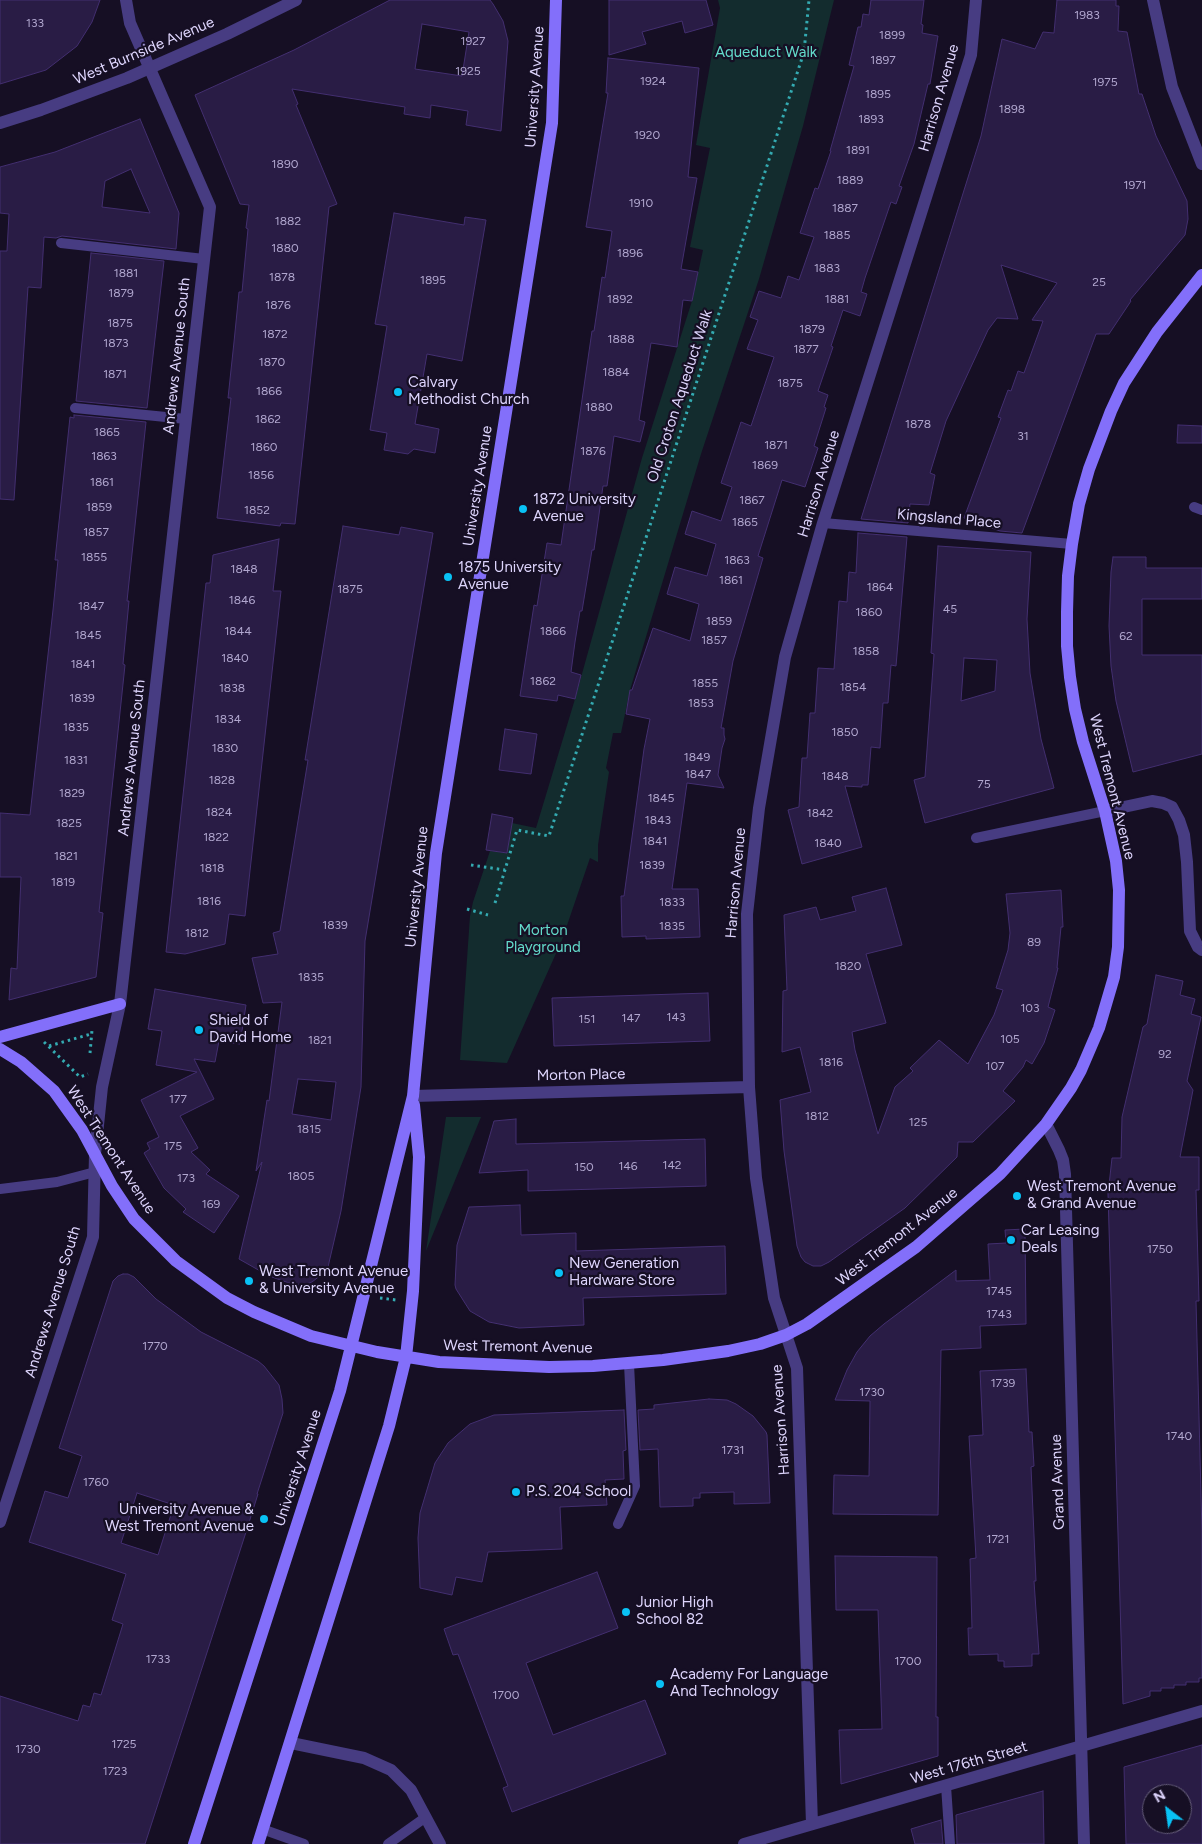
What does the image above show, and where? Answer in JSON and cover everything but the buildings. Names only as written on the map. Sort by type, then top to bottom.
[{"type":"main road","name":"University Avenue","points":[[194,1844],[340,1391],[413,1096],[436,853],[552,123],[556,0]]},
{"type":"main road","name":"West Tremont Avenue","points":[[0,1049],[21,1062],[54,1091],[78,1124],[112,1186],[134,1219],[176,1262],[227,1298],[254,1312],[311,1336],[350,1347],[439,1362],[549,1366],[629,1364],[694,1357],[760,1344],[786,1335],[822,1314],[916,1247],[1000,1174],[1046,1124],[1070,1088],[1090,1052],[1099,1028],[1114,977],[1118,947],[1119,890],[1116,861],[1105,811],[1083,742],[1070,676],[1067,646],[1067,612],[1068,576],[1072,544],[1079,504],[1089,469],[1121,390],[1157,332],[1202,275]]},
{"type":"main road","points":[[0,1037],[120,1004]]},
{"type":"main road","name":"University Avenue","points":[[258,1844],[389,1426],[406,1357],[419,1157],[413,1096]]},
{"type":"street","name":"Andrews Avenue South","points":[[0,1522],[93,1237],[95,1154],[102,1087],[120,1004],[210,207],[130,23],[126,0]]},
{"type":"street","name":"West Burnside Avenue","points":[[0,123],[81,96],[150,68],[228,34],[296,0]]},
{"type":"street","name":"Harrison Avenue","points":[[812,1824],[797,1368],[774,1298],[756,1178],[749,1087],[747,914],[760,808],[785,657],[823,523],[971,55],[976,0]]},
{"type":"street","points":[[1153,0],[1172,87],[1202,164]]},
{"type":"street","points":[[1105,811],[1152,801],[1172,807],[1180,820],[1184,836],[1190,931],[1198,947],[1202,950]]},
{"type":"street","name":"Morton Place","points":[[413,1096],[749,1087]]},
{"type":"street","name":"Grand Avenue","points":[[1046,1124],[1059,1150],[1065,1174],[1084,1844]]},
{"type":"street","name":"West 176th Street","points":[[744,1844],[1081,1748],[1202,1711]]},
{"type":"street","points":[[291,1742],[364,1758],[391,1770],[411,1790],[440,1844]]},
{"type":"lane","points":[[61,243],[204,258]]},
{"type":"lane","points":[[75,408],[186,419]]},
{"type":"lane","name":"Kingsland Place","points":[[823,523],[1072,544]]},
{"type":"lane","points":[[976,838],[1105,811]]},
{"type":"lane","points":[[0,1189],[57,1182],[95,1172]]},
{"type":"lane","points":[[618,1524],[634,1486],[629,1364]]},
{"type":"lane","points":[[946,1786],[950,1844]]},
{"type":"lane","points":[[388,1844],[426,1817]]},
{"type":"lane","points":[[262,1829],[304,1844]]},
{"type":"path","name":"Old Croton Aqueduct Walk","points":[[495,903],[517,830],[549,836],[804,52],[809,0]]},
{"type":"path","points":[[471,865],[505,870]]},
{"type":"path","points":[[467,909],[488,915]]},
{"type":"path","points":[[88,1074],[80,1078],[49,1046],[92,1034]]},
{"type":"path","points":[[362,1296],[411,1302]]},
{"type":"green space","name":"Aqueduct Walk","points":[[718,0],[834,0],[803,126],[759,279],[701,454],[630,690],[621,733],[613,733],[606,768],[609,772],[598,845],[598,862],[590,858],[562,940],[507,1063],[460,1060],[470,916],[473,902],[490,851],[507,853],[512,823],[536,828],[575,699],[642,458],[692,301],[703,250],[690,247],[710,148],[696,145],[720,8]]},
{"type":"green space","points":[[446,1117],[481,1117],[426,1251]]},
{"type":"place","name":"Calvary Methodist Church","points":[[398,392]]},
{"type":"place","name":"1872 University Avenue","points":[[523,509]]},
{"type":"place","name":"1875 University Avenue","points":[[448,577]]},
{"type":"place","name":"Shield of David Home","points":[[199,1030]]},
{"type":"place","name":"West Tremont Avenue & Grand Avenue","points":[[1017,1196]]},
{"type":"place","name":"Car Leasing Deals","points":[[1011,1240]]},
{"type":"place","name":"New Generation Hardware Store","points":[[559,1273]]},
{"type":"place","name":"West Tremont Avenue & University Avenue","points":[[249,1281]]},
{"type":"place","name":"P.S. 204 School","points":[[516,1492]]},
{"type":"place","name":"University Avenue & West Tremont Avenue","points":[[264,1519]]},
{"type":"place","name":"Junior High School 82","points":[[626,1612]]},
{"type":"place","name":"Academy For Language And Technology","points":[[660,1684]]},
{"type":"park label","name":"Morton Playground","points":[[543,940]]}]
